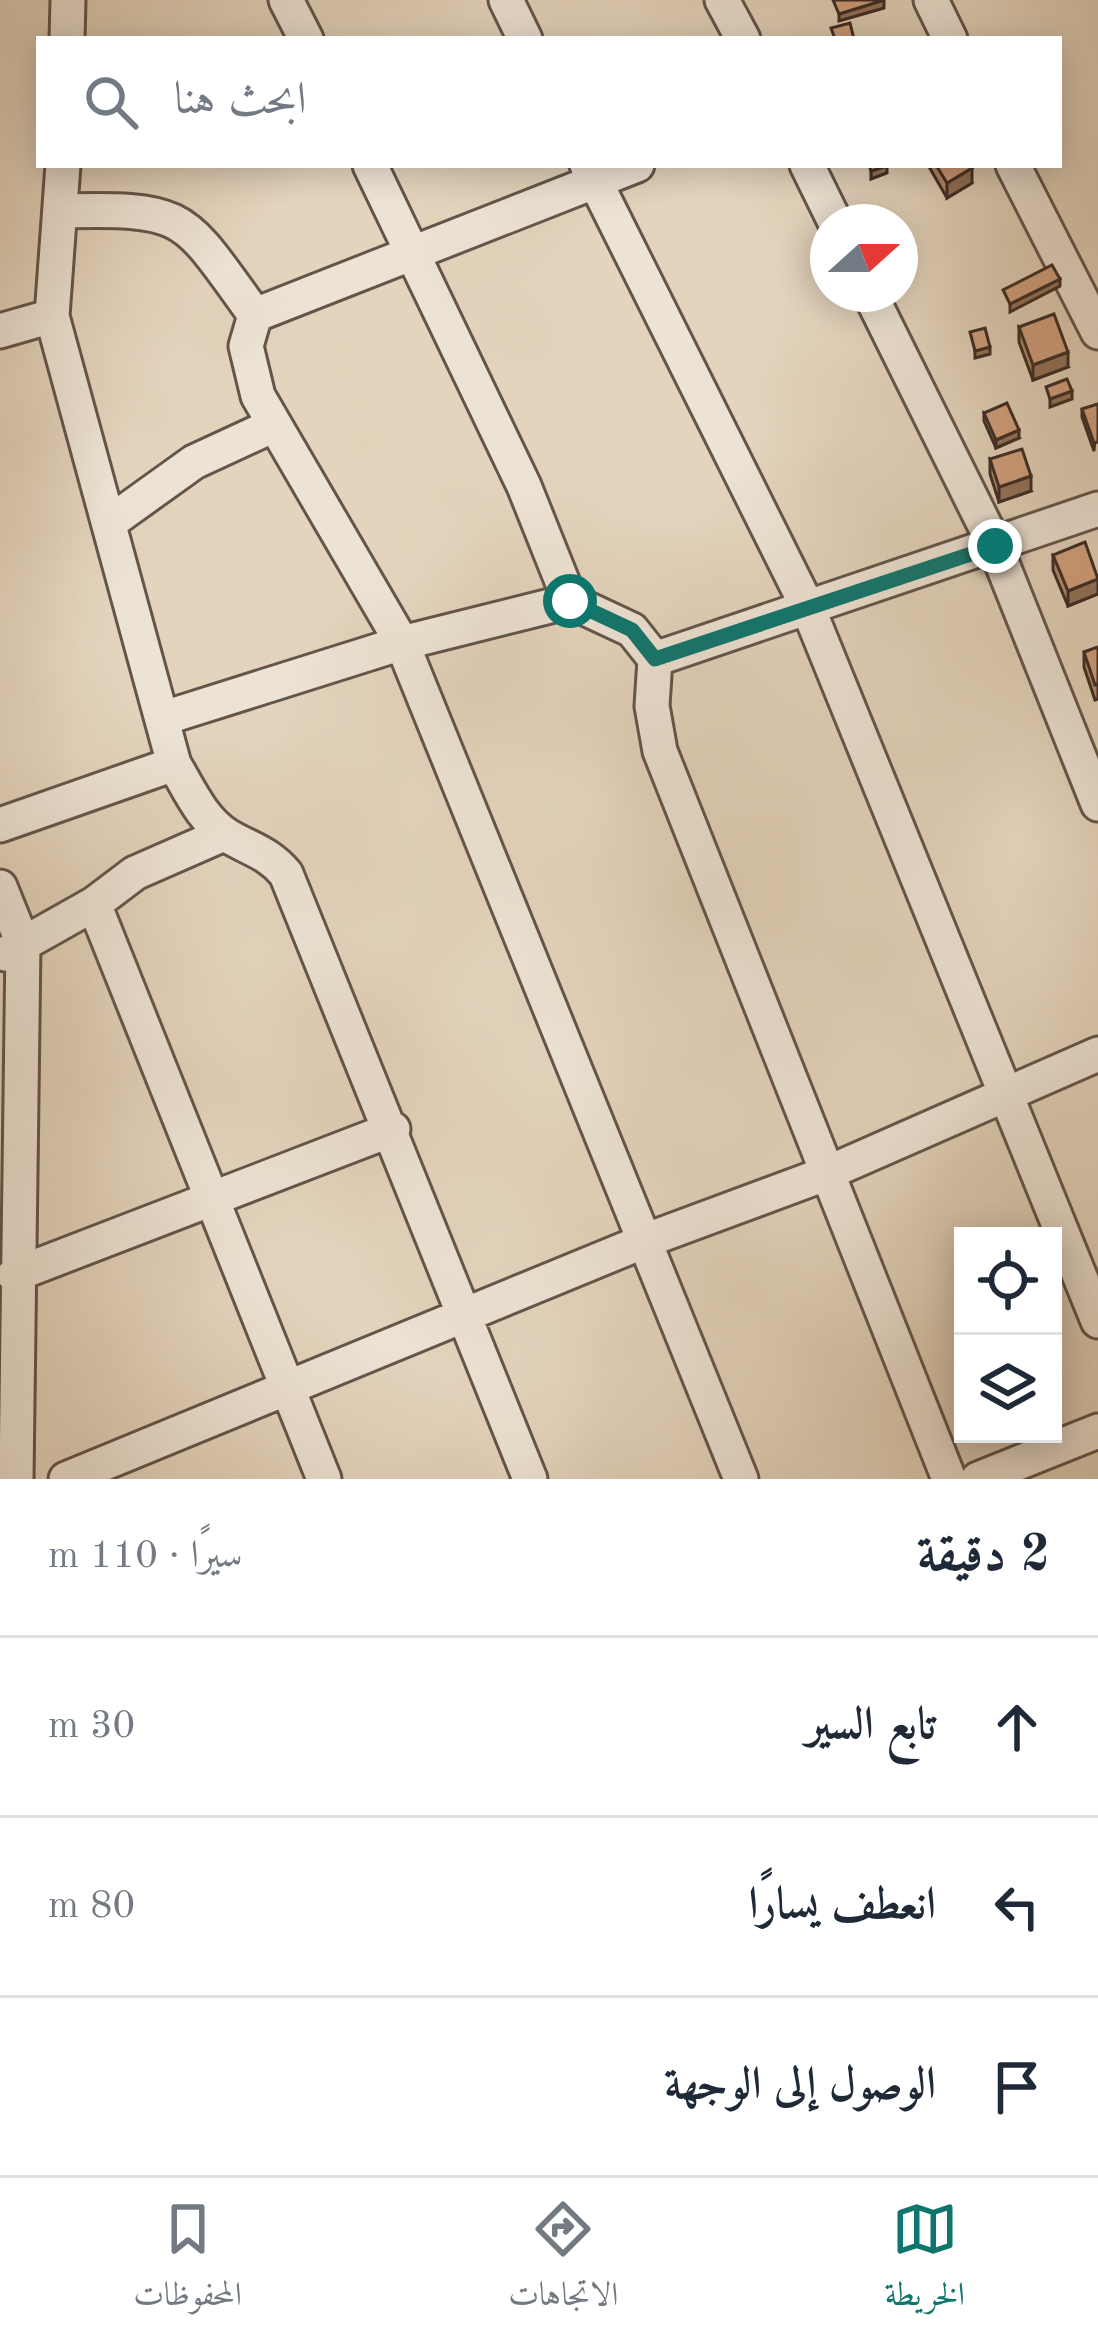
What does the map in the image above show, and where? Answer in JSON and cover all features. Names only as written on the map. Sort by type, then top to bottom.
[{"type":"street","points":[[67,36],[68,0]]},
{"type":"street","points":[[286,0],[304,36]]},
{"type":"street","points":[[506,0],[524,36]]},
{"type":"street","points":[[722,0],[740,36]]},
{"type":"street","points":[[931,0],[949,36]]},
{"type":"street","points":[[63,168],[52,316],[174,764],[205,815],[224,834],[272,856],[286,874],[393,1129],[530,1479]]},
{"type":"street","points":[[372,168],[524,486],[570,601]]},
{"type":"street","points":[[808,168],[826,204]]},
{"type":"street","points":[[1015,168],[1098,332]]},
{"type":"street","points":[[255,315],[591,173],[808,608],[1098,1321]]},
{"type":"street","points":[[62,211],[145,209],[171,216],[191,232],[255,315]]},
{"type":"street","points":[[879,312],[995,546],[1098,804]]},
{"type":"street","points":[[255,315],[246,346],[249,373],[274,425],[402,643],[741,1479]]},
{"type":"street","points":[[0,331],[52,316]]},
{"type":"street","points":[[109,523],[194,462],[274,425]]},
{"type":"street","points":[[655,659],[1098,509]]},
{"type":"street","points":[[164,718],[402,643],[570,601],[632,630],[655,659],[652,706],[660,751],[949,1479]]},
{"type":"street","points":[[0,825],[174,764]]},
{"type":"street","points":[[11,950],[94,904],[135,873],[224,834]]},
{"type":"street","points":[[0,887],[11,950],[8,1190],[14,1275],[16,1479]]},
{"type":"street","points":[[94,904],[324,1479]]},
{"type":"street","points":[[66,1479],[115,1469],[286,1387],[647,1240],[825,1174],[1098,1054]]},
{"type":"street","points":[[14,1275],[393,1129]]},
{"type":"street","points":[[978,1479],[1098,1431]]},
{"type":"building","points":[[833,0],[884,0],[839,14]]},
{"type":"building","points":[[850,23],[853,36],[834,36],[831,28]]},
{"type":"building","points":[[938,168],[972,168],[947,183]]},
{"type":"building","points":[[1052,265],[1060,279],[1010,304],[1003,290]]},
{"type":"building","points":[[1054,314],[1068,352],[1033,365],[1019,327]]},
{"type":"building","points":[[985,328],[990,347],[975,351],[970,332]]},
{"type":"building","points":[[1067,379],[1072,391],[1050,399],[1046,387]]},
{"type":"building","points":[[1007,403],[1019,430],[996,440],[984,413]]},
{"type":"building","points":[[1098,404],[1098,442],[1094,443],[1082,409]]},
{"type":"building","points":[[1022,449],[1031,476],[999,487],[990,459]]},
{"type":"building","points":[[1085,542],[1098,579],[1068,591],[1053,555]]},
{"type":"building","points":[[1098,647],[1098,684],[1095,685],[1084,652]]},
{"type":"route","points":[[570,601],[632,630],[655,659],[995,546]]}]
